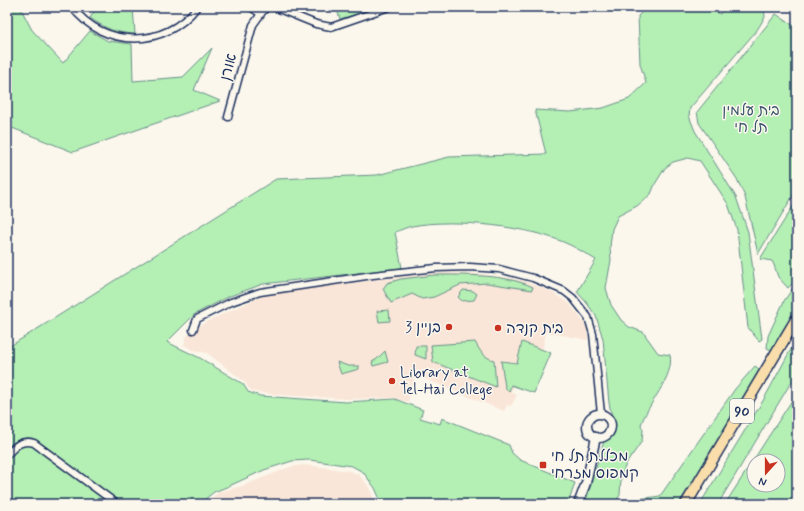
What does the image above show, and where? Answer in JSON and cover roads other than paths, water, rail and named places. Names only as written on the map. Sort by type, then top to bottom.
[{"type":"highway","name":"90","points":[[686,504],[797,318]]},
{"type":"street","points":[[72,7],[90,25],[109,34],[130,39],[152,37],[174,28],[187,19],[198,7]]},
{"type":"street","points":[[251,7],[255,11],[276,9],[318,25],[330,27],[389,7]]},
{"type":"street","name":"אורן","points":[[228,117],[253,25],[251,7]]},
{"type":"street","points":[[367,7],[369,14]]},
{"type":"street","name":"אורן","points":[[253,25],[265,9]]},
{"type":"street","points":[[194,330],[197,319],[232,302],[260,292],[373,275],[436,268],[470,267],[499,269],[532,278],[564,291],[573,298],[588,318],[593,334],[600,414]]},
{"type":"street","points":[[600,414],[609,420],[610,429],[603,436],[596,437],[588,431],[587,425],[590,418],[600,414]]},
{"type":"street","points":[[578,504],[586,483],[596,437]]},
{"type":"street","points":[[7,455],[18,443],[29,441],[34,443],[118,504]]},
{"type":"place","name":"בניין 3","points":[[449,327]]},
{"type":"place","name":"בית קנדה","points":[[498,328]]},
{"type":"place","name":"Library at Tel-Hai College","points":[[392,381]]},
{"type":"place","name":"מכללת תל חי קמפוס מזרחי","points":[[543,465]]},
{"type":"park label","name":"בית עלמין תל חי","points":[[751,118]]}]
